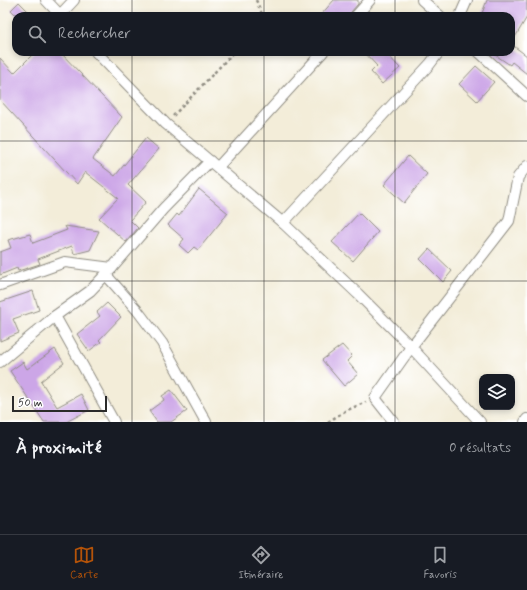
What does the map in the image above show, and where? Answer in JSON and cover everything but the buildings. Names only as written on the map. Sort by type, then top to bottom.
[{"type":"street","points":[[46,0],[56,12]]},
{"type":"street","points":[[64,12],[74,0]]},
{"type":"street","points":[[360,12],[370,0]]},
{"type":"street","points":[[422,0],[436,12]]},
{"type":"street","points":[[462,12],[466,0]]},
{"type":"street","points":[[100,56],[166,124],[283,223],[411,346],[480,422]]},
{"type":"street","points":[[0,362],[55,316],[90,291],[163,209],[214,164],[319,56]]},
{"type":"street","points":[[283,223],[436,56]]},
{"type":"street","points":[[483,56],[527,96]]},
{"type":"street","points":[[394,422],[375,398],[411,346],[509,221],[518,177],[527,166]]},
{"type":"street","points":[[0,285],[64,262],[109,271],[162,343],[206,422]]},
{"type":"street","points":[[55,316],[114,422]]},
{"type":"path","points":[[256,0],[261,12]]},
{"type":"path","points":[[166,124],[230,56]]},
{"type":"path","points":[[328,422],[345,410],[375,398]]}]
